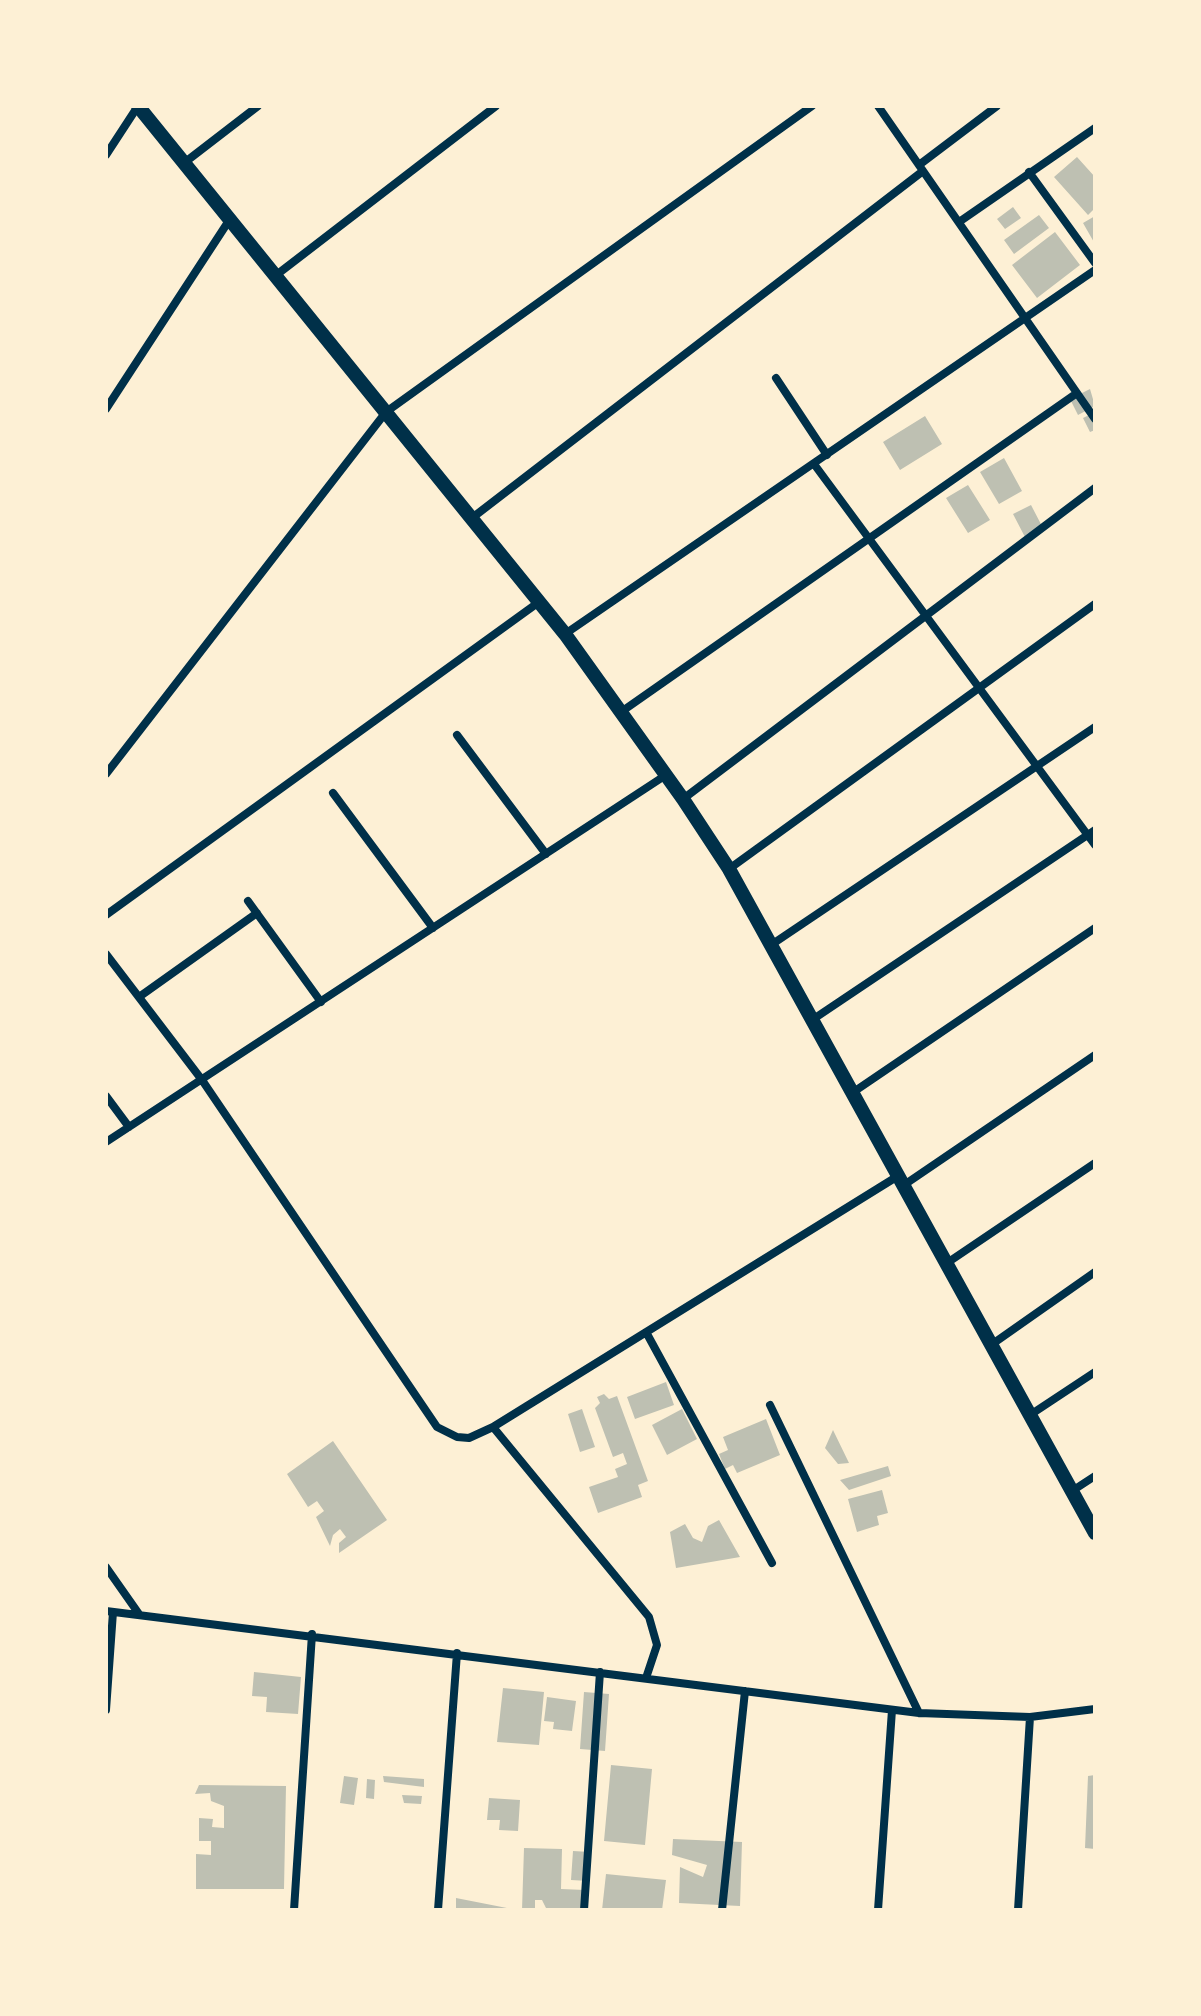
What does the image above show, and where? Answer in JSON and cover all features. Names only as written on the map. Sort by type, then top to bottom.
[{"type":"street","points":[[106,155],[138,106],[565,634],[621,712],[729,869],[1095,1533]]},
{"type":"street","points":[[184,163],[258,106]]},
{"type":"street","points":[[275,276],[496,106]]},
{"type":"street","points":[[106,774],[386,412],[812,106]]},
{"type":"street","points":[[878,106],[1095,419]]},
{"type":"street","points":[[472,518],[997,106]]},
{"type":"street","points":[[959,222],[1095,128]]},
{"type":"street","points":[[1029,172],[1095,263]]},
{"type":"street","points":[[106,409],[230,219]]},
{"type":"street","points":[[565,634],[1095,270]]},
{"type":"street","points":[[776,378],[827,455]]},
{"type":"street","points":[[621,712],[1077,393]]},
{"type":"street","points":[[814,464],[1037,768],[1091,832],[1095,845]]},
{"type":"street","points":[[683,799],[1095,488]]},
{"type":"street","points":[[106,915],[539,602]]},
{"type":"street","points":[[729,869],[1095,604]]},
{"type":"street","points":[[771,945],[1095,727]]},
{"type":"street","points":[[457,735],[546,854]]},
{"type":"street","points":[[106,1142],[666,775]]},
{"type":"street","points":[[333,793],[433,928]]},
{"type":"street","points":[[812,1020],[1091,832]]},
{"type":"street","points":[[248,901],[321,1002]]},
{"type":"street","points":[[139,997],[257,913]]},
{"type":"street","points":[[852,1093],[1095,928]]},
{"type":"street","points":[[106,954],[202,1080],[437,1427],[457,1437],[469,1438],[493,1427],[901,1181],[1095,1055]]},
{"type":"street","points":[[106,1096],[129,1127]]},
{"type":"street","points":[[947,1263],[1095,1163]]},
{"type":"street","points":[[991,1345],[1095,1272]]},
{"type":"street","points":[[646,1332],[772,1563]]},
{"type":"street","points":[[1030,1415],[1095,1372]]},
{"type":"street","points":[[770,1405],[919,1713]]},
{"type":"street","points":[[493,1427],[649,1617],[657,1645],[646,1678]]},
{"type":"street","points":[[1072,1491],[1095,1476]]},
{"type":"street","points":[[106,1567],[139,1614]]},
{"type":"street","points":[[106,1710],[110,1611],[312,1634],[919,1713],[1030,1717],[1095,1709]]},
{"type":"street","points":[[294,1910],[312,1634]]},
{"type":"street","points":[[438,1910],[457,1653]]},
{"type":"street","points":[[584,1910],[600,1672]]},
{"type":"street","points":[[722,1910],[745,1691]]},
{"type":"street","points":[[878,1910],[892,1710]]},
{"type":"street","points":[[1018,1910],[1030,1717]]},
{"type":"building","points":[[1077,157],[1095,177],[1095,208],[1088,215],[1054,177]]},
{"type":"building","points":[[1013,207],[1021,218],[1005,229],[997,219]]},
{"type":"building","points":[[1039,215],[1049,228],[1014,254],[1004,240]]},
{"type":"building","points":[[1095,216],[1095,244],[1083,223]]},
{"type":"building","points":[[1055,232],[1080,265],[1037,298],[1012,265]]},
{"type":"building","points":[[1090,389],[1095,406],[1078,415],[1070,399]]},
{"type":"building","points":[[1095,412],[1095,430],[1090,432],[1083,418]]},
{"type":"building","points":[[925,416],[942,444],[900,470],[883,442]]},
{"type":"building","points":[[1004,458],[1022,491],[999,504],[980,472]]},
{"type":"building","points":[[968,485],[990,520],[968,533],[946,498]]},
{"type":"building","points":[[1031,505],[1044,530],[1026,539],[1013,514]]},
{"type":"building","points":[[666,1382],[674,1405],[635,1419],[627,1397]]},
{"type":"building","points":[[604,1394],[609,1399],[617,1396],[648,1481],[638,1485],[642,1497],[598,1513],[589,1487],[618,1477],[615,1469],[627,1464],[623,1453],[613,1457],[595,1408],[600,1403],[597,1397]]},
{"type":"building","points":[[582,1409],[595,1447],[580,1452],[568,1414]]},
{"type":"building","points":[[682,1409],[697,1439],[667,1455],[652,1425]]},
{"type":"building","points":[[766,1419],[780,1455],[737,1473],[733,1465],[725,1469],[719,1454],[728,1450],[723,1437]]},
{"type":"building","points":[[833,1430],[849,1463],[838,1464],[825,1448]]},
{"type":"building","points":[[333,1441],[387,1520],[339,1553],[339,1543],[346,1537],[340,1529],[333,1535],[330,1546],[316,1517],[324,1511],[317,1501],[308,1507],[287,1474]]},
{"type":"building","points":[[888,1466],[891,1476],[849,1490],[840,1480]]},
{"type":"building","points":[[882,1490],[888,1513],[877,1516],[879,1525],[857,1532],[848,1499]]},
{"type":"building","points":[[719,1520],[740,1557],[676,1568],[670,1532],[685,1524],[693,1538],[702,1542],[708,1526]]},
{"type":"building","points":[[254,1672],[301,1677],[298,1714],[266,1712],[267,1697],[252,1696]]},
{"type":"building","points":[[503,1688],[544,1692],[539,1745],[497,1742]]},
{"type":"building","points":[[584,1692],[609,1694],[605,1751],[580,1749]]},
{"type":"building","points":[[547,1697],[576,1701],[572,1731],[553,1729],[554,1722],[544,1721]]},
{"type":"building","points":[[611,1765],[652,1769],[645,1845],[604,1841]]},
{"type":"building","points":[[1095,1775],[1095,1849],[1085,1848],[1088,1776]]},
{"type":"building","points":[[344,1776],[358,1778],[354,1805],[340,1803]]},
{"type":"building","points":[[383,1776],[424,1779],[424,1787],[384,1782]]},
{"type":"building","points":[[367,1779],[375,1780],[374,1799],[366,1798]]},
{"type":"building","points":[[199,1785],[286,1786],[284,1889],[196,1889],[196,1854],[211,1855],[211,1841],[199,1841],[199,1818],[213,1819],[212,1827],[224,1828],[224,1806],[211,1801],[210,1793],[195,1794]]},
{"type":"building","points":[[402,1795],[422,1796],[421,1804],[404,1803]]},
{"type":"building","points":[[489,1798],[520,1800],[518,1831],[499,1830],[500,1820],[487,1820]]},
{"type":"building","points":[[673,1839],[742,1842],[740,1906],[679,1903],[680,1867],[703,1877],[707,1865],[672,1855]]},
{"type":"building","points":[[524,1848],[562,1849],[561,1889],[585,1890],[584,1910],[547,1910],[542,1900],[535,1900],[535,1910],[522,1910]]},
{"type":"building","points":[[573,1851],[590,1852],[588,1881],[571,1880]]},
{"type":"building","points":[[606,1874],[666,1880],[662,1910],[602,1910]]},
{"type":"building","points":[[456,1898],[512,1909],[512,1910],[456,1910]]}]
